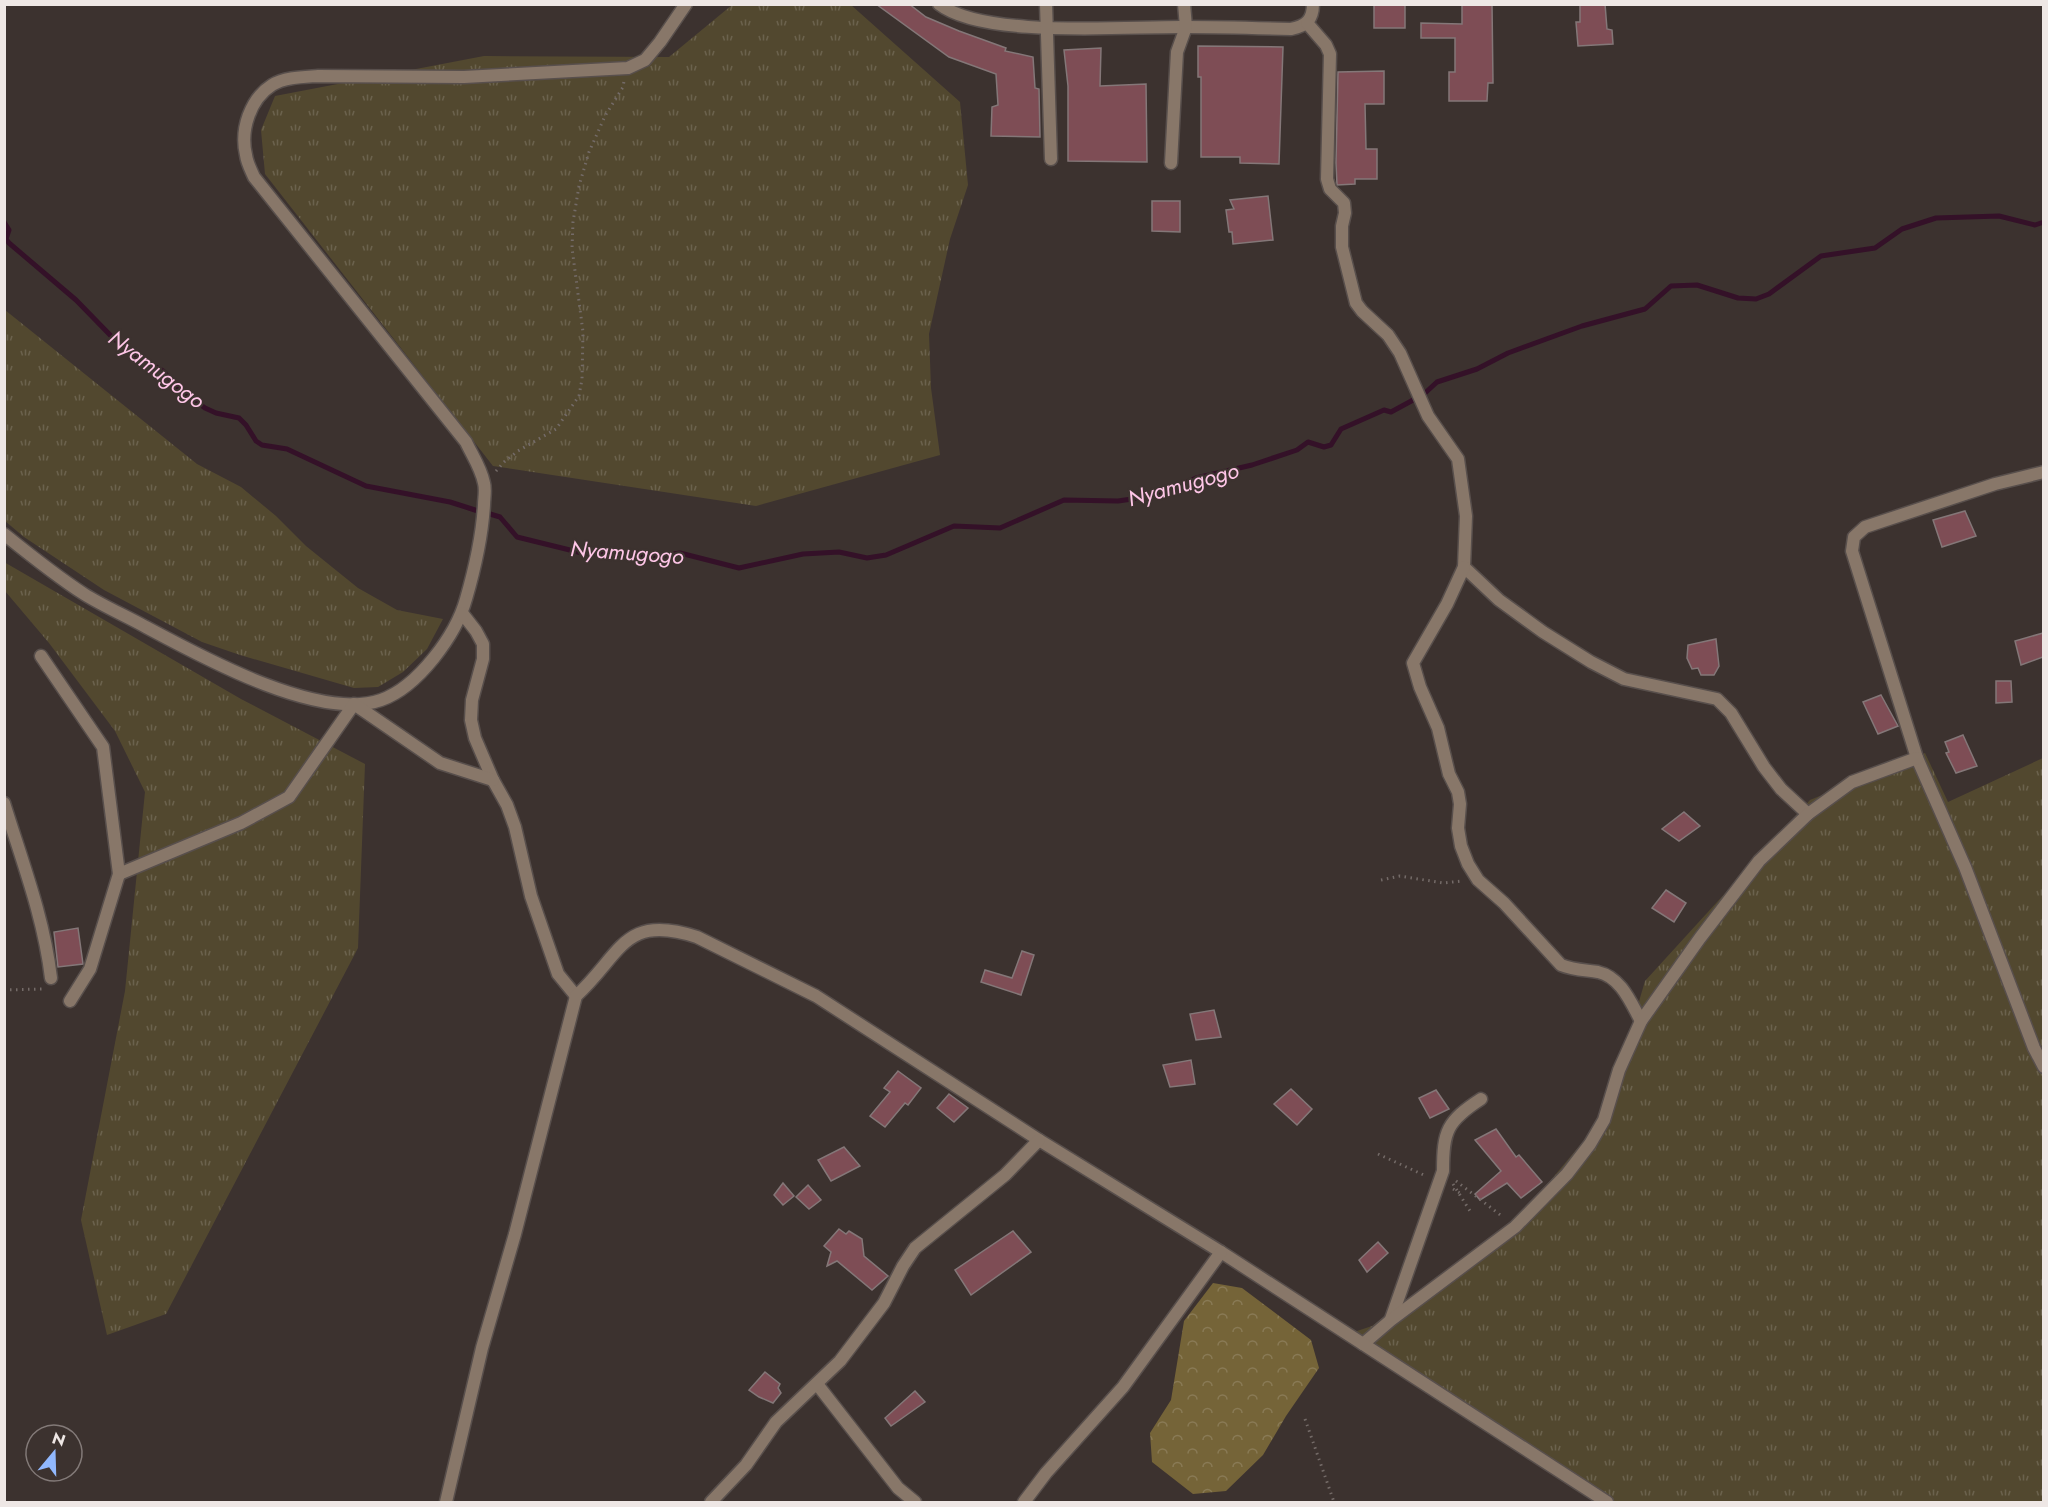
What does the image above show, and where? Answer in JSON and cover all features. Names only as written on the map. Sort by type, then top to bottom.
[{"type":"street","points":[[4,534],[85,594],[232,670],[296,695],[330,703],[354,704],[381,700],[407,686],[433,659],[462,614],[479,549],[485,484],[466,442],[370,325],[254,177],[245,154],[245,128],[250,110],[259,96],[273,84],[296,78],[318,76],[464,77],[628,68],[645,60],[686,4]]},
{"type":"street","points":[[939,4],[966,17],[991,23],[1046,28],[1291,29],[1308,23],[1314,4]]},
{"type":"street","points":[[1046,4],[1051,159]]},
{"type":"street","points":[[1171,163],[1177,52],[1186,27],[1184,4]]},
{"type":"street","points":[[1308,23],[1326,45],[1330,54],[1327,179],[1330,189],[1344,203],[1342,247],[1356,303],[1388,334],[1400,353],[1428,416],[1458,459],[1466,516],[1464,567],[1447,604],[1413,663],[1420,687],[1438,728],[1449,774],[1458,792],[1460,804],[1458,828],[1461,846],[1468,864],[1479,880],[1504,903],[1561,964],[1570,969],[1601,973],[1621,986],[1641,1021]]},
{"type":"street","points":[[2043,472],[1995,484],[1865,527],[1854,537],[1852,551],[1917,758],[1965,867],[2043,1067]]},
{"type":"street","points":[[1464,567],[1499,600],[1543,632],[1591,662],[1624,679],[1717,699],[1731,713],[1769,774],[1781,789],[1808,814]]},
{"type":"street","points":[[462,614],[483,644],[483,659],[472,700],[471,720],[475,738],[493,780],[507,804],[515,826],[531,896],[558,974],[576,996]]},
{"type":"street","points":[[41,656],[103,747],[119,874],[90,969],[70,1001]]},
{"type":"street","points":[[354,704],[440,763],[493,780]]},
{"type":"street","points":[[119,874],[241,823],[289,797],[354,704]]},
{"type":"street","points":[[1363,1344],[1391,1320],[1515,1227],[1567,1174],[1590,1144],[1604,1120],[1619,1070],[1641,1021],[1759,861],[1808,814],[1852,782],[1917,758]]},
{"type":"street","points":[[4,803],[32,890],[49,959],[51,978]]},
{"type":"street","points":[[446,1503],[482,1348],[515,1234],[576,996],[593,981],[630,937],[644,930],[661,929],[679,931],[715,945],[816,996],[1039,1140],[1221,1252],[1607,1503]]},
{"type":"street","points":[[1391,1320],[1441,1176],[1443,1145],[1447,1131],[1466,1109],[1481,1099]]},
{"type":"street","points":[[711,1503],[746,1465],[776,1422],[840,1361],[884,1303],[915,1248],[1005,1175],[1039,1140]]},
{"type":"street","points":[[1024,1503],[1046,1473],[1123,1387],[1221,1252]]},
{"type":"street","points":[[817,1384],[898,1488],[915,1503]]},
{"type":"path","points":[[485,484],[504,462],[518,451],[556,429],[579,396],[582,379],[583,332],[572,248],[573,222],[579,186],[589,152],[605,116],[623,87],[628,68]]},
{"type":"path","points":[[1381,880],[1400,876],[1443,883],[1479,880]]},
{"type":"path","points":[[4,990],[45,988],[51,983],[51,978]]},
{"type":"path","points":[[1378,1154],[1441,1176],[1515,1227]]},
{"type":"path","points":[[1441,1176],[1460,1193],[1470,1211]]},
{"type":"path","points":[[1441,1176],[1460,1193]]},
{"type":"path","points":[[1305,1419],[1334,1503]]},
{"type":"green space","points":[[732,5],[851,5],[960,102],[968,185],[950,239],[929,334],[931,388],[940,455],[756,506],[493,466],[265,174],[261,130],[275,96],[484,56],[669,57]]},
{"type":"green space","points":[[5,310],[197,464],[241,487],[276,516],[306,546],[358,588],[397,610],[443,619],[427,649],[403,672],[378,687],[354,688],[202,642],[104,590],[24,537],[5,521]]},
{"type":"green space","points":[[4,562],[241,699],[365,764],[358,948],[166,1314],[107,1335],[81,1220],[125,991],[145,792],[115,731],[49,643],[5,591]]},
{"type":"green space","points":[[1925,753],[1948,802],[2043,758],[2043,1502],[1613,1502],[1345,1335],[1372,1326],[1525,1211],[1606,1114],[1645,981],[1810,800]]},
{"type":"green space","points":[[1213,1283],[1242,1288],[1311,1340],[1319,1368],[1263,1455],[1226,1491],[1193,1494],[1152,1462],[1150,1433],[1171,1400],[1184,1321]]},
{"type":"building","points":[[876,4],[909,4],[926,17],[1006,48],[1005,51],[1033,57],[1035,88],[1039,89],[1040,137],[991,136],[992,107],[998,105],[996,74],[949,57]]},
{"type":"building","points":[[1374,4],[1405,4],[1405,28],[1374,28]]},
{"type":"building","points":[[1492,4],[1493,83],[1488,83],[1487,101],[1449,101],[1449,72],[1455,72],[1455,38],[1421,38],[1421,23],[1462,24],[1462,5]]},
{"type":"building","points":[[1580,4],[1605,4],[1607,29],[1612,30],[1613,44],[1578,46],[1576,22],[1580,22]]},
{"type":"building","points":[[1198,46],[1283,47],[1279,164],[1240,163],[1240,157],[1201,157],[1201,77],[1198,77]]},
{"type":"building","points":[[1101,48],[1100,86],[1146,84],[1147,162],[1068,161],[1068,86],[1064,50]]},
{"type":"building","points":[[1384,71],[1384,104],[1365,104],[1366,149],[1377,149],[1377,179],[1355,179],[1355,184],[1337,185],[1338,72]]},
{"type":"building","points":[[1268,196],[1273,240],[1233,244],[1226,210],[1234,209],[1230,200]]},
{"type":"building","points":[[1152,201],[1180,201],[1180,232],[1152,231]]},
{"type":"building","points":[[1965,511],[1976,536],[1942,547],[1933,520]]},
{"type":"building","points":[[2043,633],[2043,657],[2021,665],[2015,641]]},
{"type":"building","points":[[1716,639],[1719,666],[1714,675],[1701,675],[1698,668],[1692,669],[1687,658],[1688,645]]},
{"type":"building","points":[[1996,681],[2011,681],[2012,702],[1996,703]]},
{"type":"building","points":[[1881,695],[1898,726],[1878,734],[1863,702]]},
{"type":"building","points":[[1963,735],[1977,766],[1956,773],[1946,753],[1949,752],[1945,742]]},
{"type":"building","points":[[1684,812],[1700,826],[1679,841],[1662,829]]},
{"type":"building","points":[[1666,890],[1686,903],[1674,922],[1652,908]]},
{"type":"building","points":[[78,928],[83,964],[58,967],[54,932]]},
{"type":"building","points":[[1022,951],[1034,955],[1021,995],[981,982],[985,970],[1012,978]]},
{"type":"building","points":[[1214,1010],[1221,1037],[1196,1040],[1190,1014]]},
{"type":"building","points":[[1191,1060],[1195,1084],[1170,1087],[1163,1065]]},
{"type":"building","points":[[898,1071],[921,1088],[908,1105],[905,1103],[885,1127],[870,1116],[890,1092],[884,1088]]},
{"type":"building","points":[[1291,1089],[1312,1109],[1297,1125],[1274,1104]]},
{"type":"building","points":[[1436,1090],[1449,1109],[1430,1118],[1419,1098]]},
{"type":"building","points":[[949,1094],[968,1108],[954,1122],[937,1108]]},
{"type":"building","points":[[1496,1129],[1516,1157],[1519,1155],[1542,1182],[1521,1198],[1507,1183],[1480,1200],[1475,1194],[1501,1171],[1475,1140]]},
{"type":"building","points":[[844,1147],[860,1166],[831,1181],[818,1160]]},
{"type":"building","points":[[783,1183],[794,1196],[783,1205],[774,1195]]},
{"type":"building","points":[[808,1185],[821,1200],[809,1209],[796,1197]]},
{"type":"building","points":[[839,1229],[846,1234],[849,1231],[862,1239],[864,1256],[888,1276],[872,1290],[837,1261],[827,1266],[831,1252],[824,1246]]},
{"type":"building","points":[[1013,1231],[1031,1252],[971,1295],[955,1270]]},
{"type":"building","points":[[1378,1242],[1388,1253],[1367,1272],[1359,1260]]},
{"type":"building","points":[[765,1372],[780,1384],[778,1388],[781,1393],[773,1403],[749,1390]]},
{"type":"building","points":[[915,1391],[925,1402],[891,1426],[885,1418]]},
{"type":"waterway","name":"Nyamugogo","points":[[1424,394],[1437,382],[1477,369],[1508,353],[1582,326],[1645,309],[1671,286],[1697,285],[1738,298],[1756,299],[1769,294],[1821,256],[1875,248],[1902,229],[1936,218],[1999,216],[2035,225],[2044,222]]},
{"type":"waterway","name":"Nyamugogo","points":[[4,222],[9,230],[6,239],[9,243],[76,300],[114,339],[141,359],[163,371],[180,390],[205,408],[239,418],[256,441],[262,445],[287,449],[366,486],[450,502],[478,511]]},
{"type":"waterway","name":"Nyamugogo","points":[[490,514],[500,517],[517,537],[582,553],[653,557],[680,553],[739,568],[803,554],[839,552],[867,558],[886,555],[954,526],[1000,528],[1064,500],[1118,501],[1160,495],[1196,478],[1252,465],[1297,450],[1308,442],[1324,447],[1331,445],[1341,429],[1384,410],[1391,412],[1415,399]]}]
